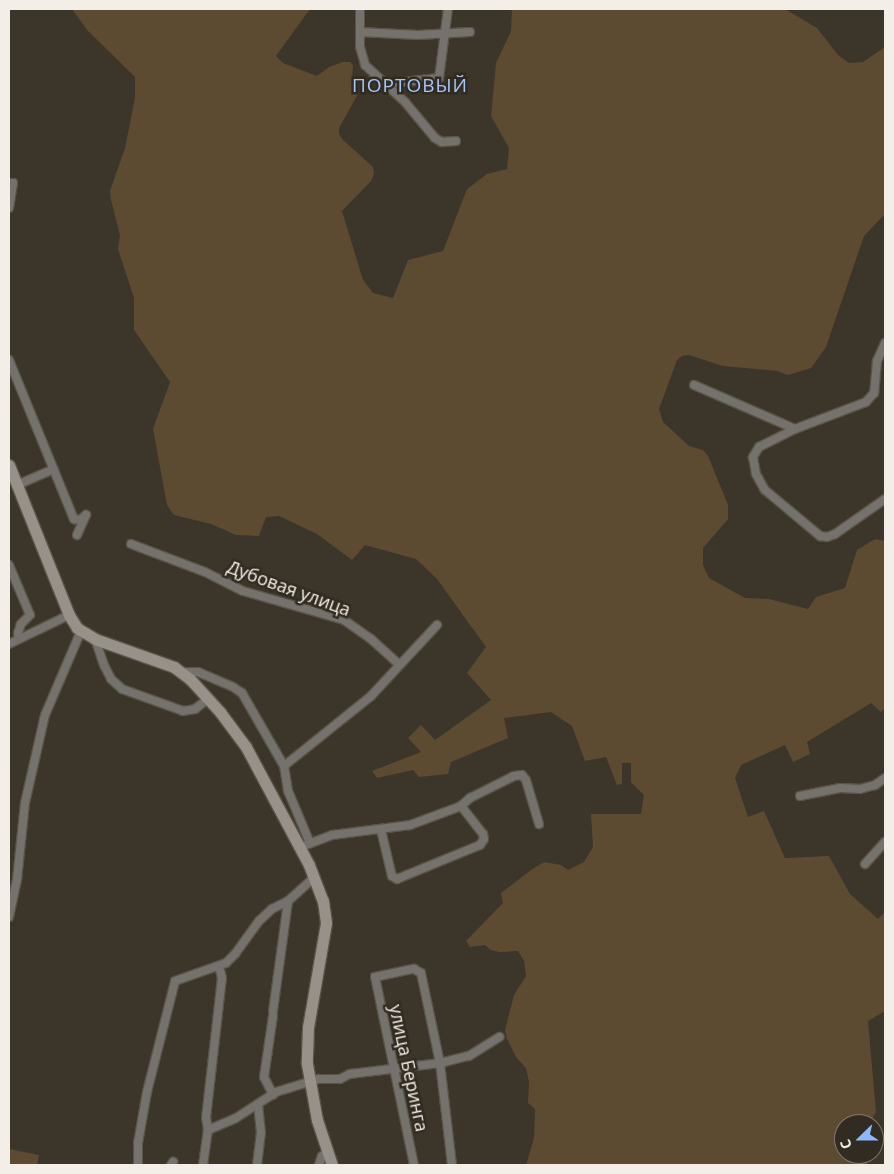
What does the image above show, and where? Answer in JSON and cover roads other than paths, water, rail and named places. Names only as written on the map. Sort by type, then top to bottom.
[{"type":"main road","points":[[9,465],[69,615],[80,631],[95,639],[163,662],[182,672],[208,699],[246,747],[305,845],[323,900],[326,924],[308,1028],[309,1082],[332,1165]]},
{"type":"street","points":[[360,9],[360,47],[365,65],[405,102],[435,138],[442,142],[456,141]]},
{"type":"street","points":[[385,84],[439,78],[448,9]]},
{"type":"street","points":[[360,32],[418,35],[470,32]]},
{"type":"street","points":[[9,183],[13,183],[9,208]]},
{"type":"street","points":[[885,343],[877,361],[874,393],[866,402],[795,429],[759,448],[753,456],[753,464],[765,490],[812,532],[827,537],[835,534],[885,499]]},
{"type":"street","points":[[9,360],[74,519],[80,520],[86,515],[77,535]]},
{"type":"street","points":[[694,385],[795,429]]},
{"type":"street","points":[[17,485],[54,469]]},
{"type":"street","name":"Дубовая улица","points":[[131,544],[205,572],[242,591],[344,620],[371,639],[399,664]]},
{"type":"street","points":[[9,565],[30,615],[21,624],[18,632],[19,639]]},
{"type":"street","points":[[9,644],[69,615]]},
{"type":"street","points":[[284,766],[371,696],[437,625]]},
{"type":"street","points":[[9,917],[17,880],[25,803],[44,715],[80,631]]},
{"type":"street","points":[[95,639],[104,665],[111,678],[122,689],[182,711],[195,709],[208,699]]},
{"type":"street","points":[[182,672],[198,672],[233,687],[242,694],[284,766],[288,791],[305,845],[332,835],[410,825],[461,806],[470,798],[505,779],[522,776],[526,780],[539,824]]},
{"type":"street","points":[[800,796],[840,788],[860,789],[875,786],[885,778]]},
{"type":"street","points":[[381,830],[392,876],[397,879],[480,845],[484,839],[484,834],[461,806]]},
{"type":"street","points":[[865,864],[885,842]]},
{"type":"street","points":[[138,1165],[138,1142],[147,1092],[175,981],[218,966],[235,954],[264,916],[288,901],[315,877]]},
{"type":"street","points":[[273,1095],[264,1077],[288,901]]},
{"type":"street","points":[[203,1165],[208,1130],[206,1118],[222,978],[218,966]]},
{"type":"street","name":"улица Беринга","points":[[414,1165],[375,976],[414,969],[421,973],[440,1063]]},
{"type":"street","points":[[208,1130],[236,1118],[273,1095],[309,1082],[340,1079],[350,1074],[440,1063],[469,1056],[499,1038]]},
{"type":"street","points":[[440,1063],[452,1165]]},
{"type":"street","points":[[257,1165],[261,1133],[258,1104]]},
{"type":"street","points":[[319,1165],[322,1156],[327,1152]]},
{"type":"district","name":"ПОРТОВЫЙ","points":[[410,86]]}]
